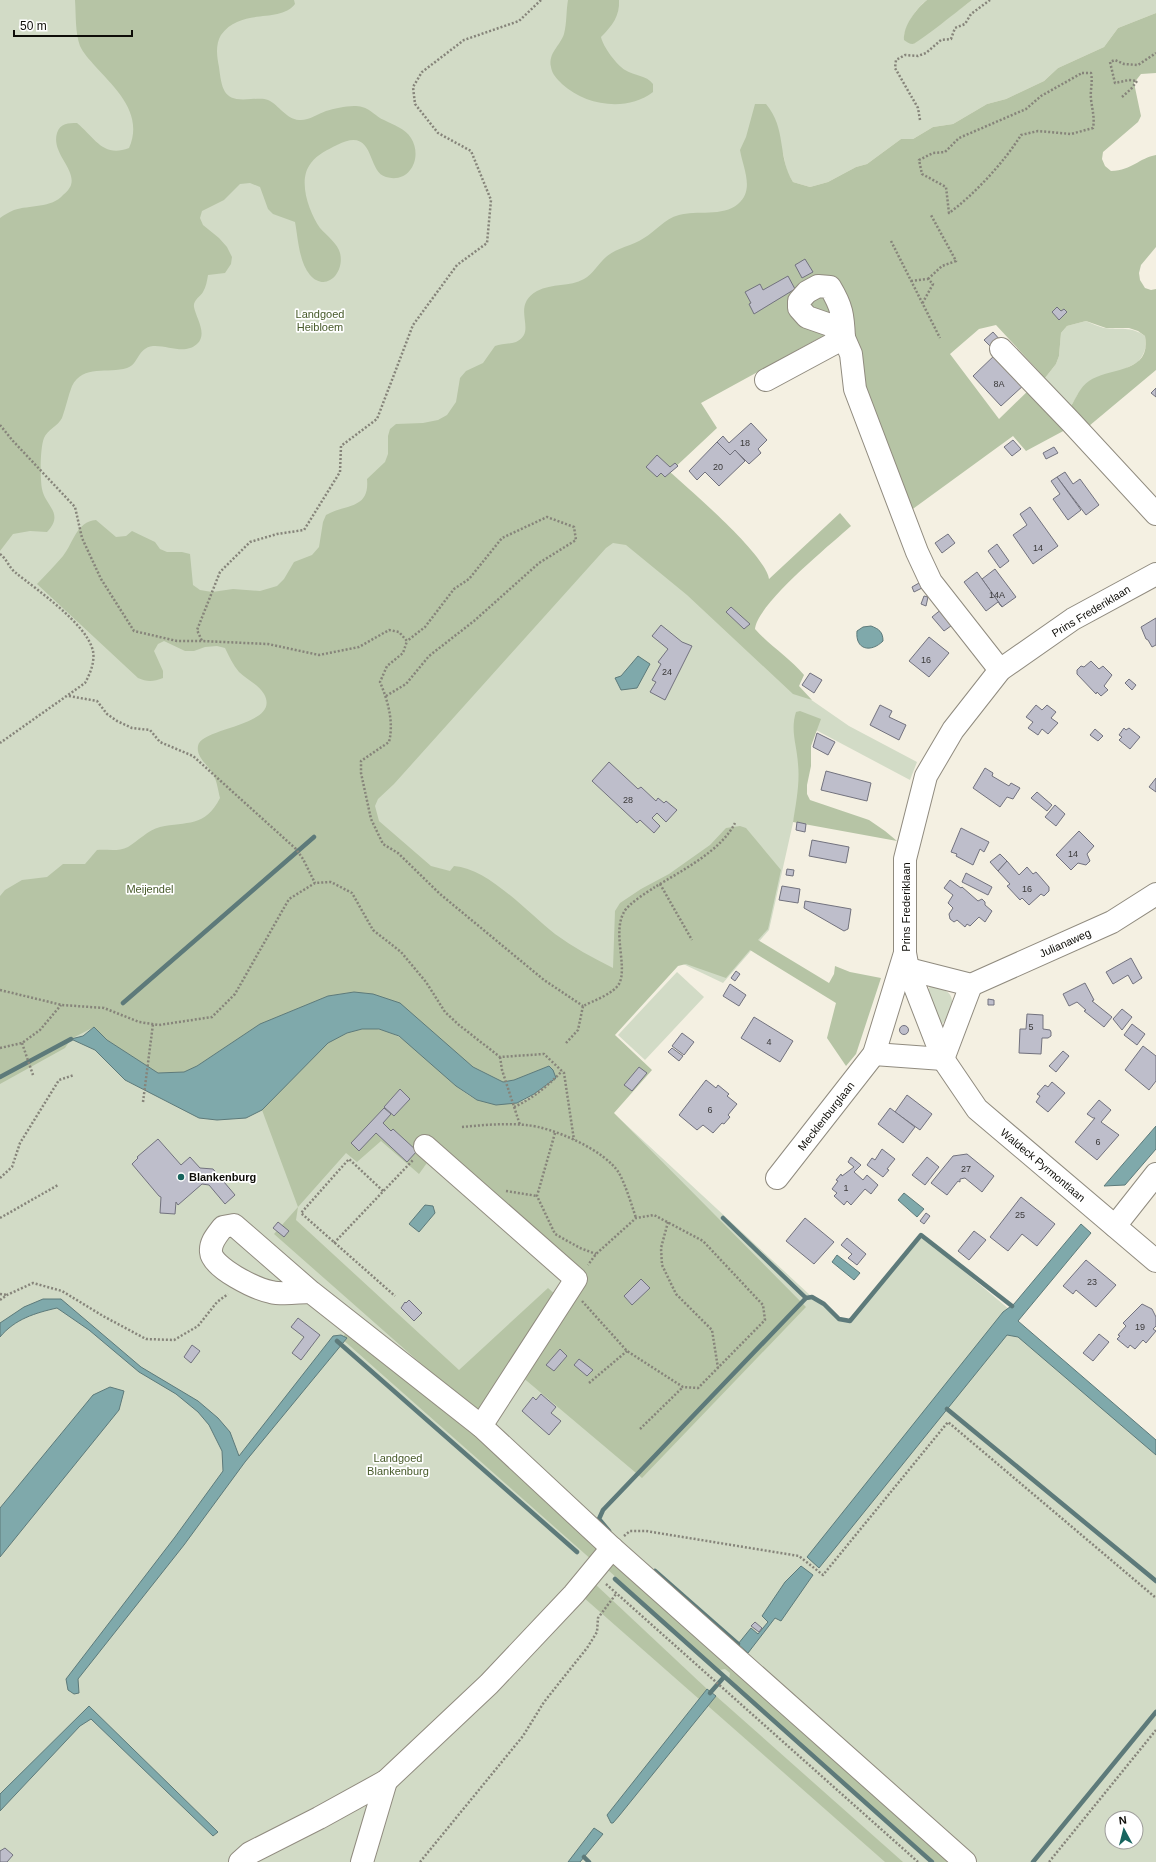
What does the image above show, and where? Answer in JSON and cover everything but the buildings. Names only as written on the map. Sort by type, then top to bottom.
[{"type":"street","points":[[766,380],[844,338],[851,354],[855,389],[931,582],[1000,670]]},
{"type":"street","points":[[1000,349],[1071,422],[1156,514]]},
{"type":"street","name":"Prins Frederiklaan","points":[[943,1059],[906,961],[905,859],[926,776],[953,730],[1000,670],[1073,619],[1156,574]]},
{"type":"street","name":"Julianaweg","points":[[971,985],[1112,922],[1156,894]]},
{"type":"street","points":[[874,1054],[943,1059],[971,985],[906,961]]},
{"type":"street","name":"Mecklenburglaan","points":[[777,1178],[874,1054],[906,961]]},
{"type":"street","name":"Waldeck Pyrmontlaan","points":[[943,1059],[977,1109],[1156,1261]]},
{"type":"street","points":[[425,1146],[574,1283],[481,1426]]},
{"type":"street","points":[[1115,1226],[1156,1174]]},
{"type":"street","points":[[311,1292],[271,1292],[247,1283],[218,1265],[211,1253],[212,1241],[223,1227],[234,1225],[311,1292],[481,1426],[612,1548],[965,1862]]},
{"type":"street","points":[[240,1862],[250,1853],[319,1818],[386,1781],[489,1684],[574,1594],[612,1548]]},
{"type":"street","points":[[362,1862],[386,1781]]},
{"type":"path","points":[[202,641],[196,630],[220,572],[250,542],[277,534],[304,530],[340,472],[341,446],[377,418],[413,325],[457,265],[487,243],[491,200],[470,151],[438,133],[415,104],[413,87],[422,72],[464,40],[519,21],[541,0]]},
{"type":"path","points":[[920,120],[918,108],[895,68],[896,60],[905,55],[918,56],[926,53],[941,40],[951,39],[955,28],[965,24],[971,14],[990,0]]},
{"type":"path","points":[[1122,98],[1137,81],[1129,80],[1115,83],[1110,62],[1115,60],[1124,64],[1138,65],[1156,53]]},
{"type":"path","points":[[1082,73],[1091,73],[1093,80],[1091,98],[1094,121],[1093,128],[1071,134],[1038,132],[1022,135],[966,200],[949,212],[946,187],[922,174],[919,160],[933,153],[945,152],[959,138],[1026,109],[1041,96],[1082,73]]},
{"type":"path","points":[[911,281],[928,279],[942,266],[956,261],[931,215]]},
{"type":"path","points":[[891,241],[940,338]]},
{"type":"path","points":[[922,304],[933,284],[928,279]]},
{"type":"path","points":[[0,425],[13,441],[75,507],[82,538],[101,579],[134,631],[177,641],[268,644],[319,655],[359,647],[389,630],[399,632],[407,641]]},
{"type":"path","points":[[386,696],[406,684],[429,656],[474,621],[540,563],[576,540],[574,527],[547,517],[502,538],[469,579],[454,589],[425,627],[407,641],[403,653],[387,666],[380,682],[386,696],[392,730],[389,742],[361,761],[361,773],[371,818],[382,844],[398,853],[440,894],[544,980],[583,1006]]},
{"type":"path","points":[[0,554],[14,572],[30,582],[70,619],[87,637],[93,652],[92,670],[85,683],[69,696],[0,743]]},
{"type":"path","points":[[69,696],[97,701],[107,714],[117,721],[132,728],[150,730],[160,742],[193,756],[296,848],[315,883]]},
{"type":"path","points":[[566,1043],[578,1030],[583,1006],[610,991],[619,984],[622,967],[619,935],[624,912],[642,895],[694,863],[729,835],[734,823]]},
{"type":"path","points":[[0,990],[62,1005],[104,1008],[139,1022],[153,1024],[187,1022],[212,1017],[235,994],[289,899],[315,883],[330,882],[352,893],[373,930],[401,952],[426,982],[445,1012],[459,1025],[500,1057],[544,1054],[562,1070],[564,1073],[574,1140]]},
{"type":"path","points":[[660,884],[692,940]]},
{"type":"path","points":[[0,1048],[22,1043],[40,1030],[62,1005]]},
{"type":"path","points":[[143,1102],[153,1024]]},
{"type":"path","points":[[22,1043],[33,1075]]},
{"type":"path","points":[[500,1057],[502,1070],[520,1125]]},
{"type":"path","points":[[514,1107],[526,1102],[554,1080],[562,1070]]},
{"type":"path","points":[[0,1178],[12,1167],[20,1143],[59,1080],[74,1075]]},
{"type":"path","points":[[462,1127],[492,1124],[527,1125],[574,1140],[602,1156],[618,1172],[636,1218]]},
{"type":"path","points":[[555,1133],[537,1196],[555,1234],[580,1248],[596,1254]]},
{"type":"path","points":[[334,1243],[425,1146]]},
{"type":"path","points":[[383,1191],[349,1159],[301,1213],[395,1296]]},
{"type":"path","points":[[0,1218],[58,1185]]},
{"type":"path","points":[[504,1191],[537,1196]]},
{"type":"path","points":[[654,1215],[668,1222],[703,1241],[764,1305],[765,1320],[698,1388],[682,1387],[627,1352],[574,1283],[596,1254],[636,1218],[654,1215]]},
{"type":"path","points":[[668,1222],[661,1248],[662,1265],[676,1294],[712,1330],[718,1368]]},
{"type":"path","points":[[0,1300],[7,1295],[33,1283],[62,1291],[103,1316],[146,1339],[174,1340],[198,1326],[217,1302],[236,1287],[247,1283]]},
{"type":"path","points":[[0,1294],[7,1295]]},
{"type":"path","points":[[589,1383],[627,1352]]},
{"type":"path","points":[[640,1429],[682,1387]]},
{"type":"path","points":[[612,1548],[630,1531],[646,1531],[799,1556],[823,1575],[948,1422],[1156,1598]]},
{"type":"path","points":[[420,1862],[523,1736],[544,1702],[587,1648],[597,1632],[598,1618],[616,1594],[918,1862]]},
{"type":"path","points":[[1049,1862],[1156,1730]]},
{"type":"green space","points":[[0,0],[927,0],[916,11],[905,31],[904,36],[913,44],[972,0],[1156,0],[1156,13],[1118,28],[1104,47],[1058,68],[1044,81],[1006,99],[987,104],[953,124],[933,127],[913,139],[901,139],[867,164],[856,167],[828,182],[810,187],[793,182],[787,172],[783,153],[757,104],[798,202],[601,472],[749,632],[797,690],[849,726],[917,762],[910,780],[814,729],[769,930],[723,983],[679,962],[566,1069],[812,1297],[824,1304],[839,1319],[850,1321],[921,1235],[1010,1310],[1022,1333],[1156,1446],[1156,1862],[0,1862]]},
{"type":"green space","points":[[75,0],[294,0],[295,4],[288,10],[239,21],[229,26],[221,35],[217,47],[217,55],[221,83],[226,93],[235,99],[266,99],[272,102],[286,115],[299,120],[309,118],[326,111],[349,106],[365,108],[381,119],[402,129],[411,138],[416,153],[415,161],[408,173],[402,177],[386,177],[375,167],[369,152],[364,145],[358,141],[349,140],[326,151],[311,163],[305,178],[306,196],[312,213],[320,228],[334,243],[340,253],[340,267],[333,278],[328,281],[322,282],[316,280],[306,270],[301,257],[295,222],[273,214],[268,209],[260,187],[250,183],[240,184],[224,200],[202,211],[200,218],[203,225],[219,238],[227,247],[232,257],[231,264],[225,273],[208,275],[204,290],[195,302],[194,307],[201,331],[200,340],[197,344],[187,349],[159,346],[148,347],[141,353],[131,366],[127,368],[120,370],[89,372],[77,379],[72,386],[62,418],[45,435],[43,443],[41,484],[44,495],[54,515],[52,525],[47,532],[30,531],[13,534],[0,551],[0,218],[20,208],[40,206],[53,202],[69,189],[72,179],[57,147],[56,140],[58,130],[63,125],[77,123],[100,145],[112,150],[129,148],[133,136],[133,124],[126,103],[80,46],[76,29]]},
{"type":"green space","points":[[568,0],[619,0],[617,16],[609,29],[601,37],[602,41],[604,46],[622,68],[644,77],[653,84],[653,92],[643,98],[631,102],[607,104],[583,97],[572,91],[558,80],[552,72],[551,58],[564,34]]},
{"type":"green space","points":[[927,0],[972,0],[917,42],[913,44],[909,43],[904,40],[904,35],[908,24],[911,18]]},
{"type":"green space","name":"Meijendel","points":[[1156,13],[1156,73],[1141,74],[1134,83],[1141,116],[1138,122],[1103,152],[1102,159],[1105,166],[1111,171],[1125,168],[1156,155],[1156,247],[1141,265],[1139,273],[1140,280],[1145,288],[1151,290],[1156,289],[1156,370],[1089,426],[1071,406],[1078,393],[1089,381],[1127,368],[1136,363],[1142,357],[1145,348],[1145,336],[1138,331],[1129,328],[1106,328],[1086,321],[1067,326],[1061,333],[1059,356],[1056,364],[1045,378],[996,325],[979,329],[950,354],[999,419],[1031,388],[1067,429],[1026,451],[1013,436],[910,511],[843,325],[701,403],[717,428],[670,472],[710,508],[742,540],[765,568],[769,579],[840,513],[851,526],[812,560],[781,590],[759,618],[755,629],[793,663],[804,675],[799,686],[812,700],[793,694],[687,595],[626,545],[613,543],[606,548],[394,784],[378,799],[375,806],[379,821],[431,866],[450,871],[454,866],[467,869],[480,875],[507,893],[555,934],[583,952],[613,968],[615,911],[620,903],[641,889],[669,874],[710,845],[726,828],[740,826],[746,828],[781,870],[768,929],[758,940],[829,983],[834,974],[835,966],[850,972],[881,978],[856,1054],[846,1066],[827,1038],[836,1003],[750,950],[726,978],[686,964],[678,966],[615,1035],[652,1070],[614,1113],[806,1307],[642,1478],[521,1376],[585,1283],[429,1160],[419,1174],[381,1141],[357,1162],[346,1153],[298,1207],[262,1110],[312,1056],[334,1039],[347,1033],[367,1029],[385,1031],[401,1038],[417,1050],[460,1089],[480,1101],[517,1103],[528,1099],[556,1078],[553,1070],[549,1066],[514,1080],[503,1082],[473,1067],[444,1043],[354,992],[328,996],[260,1024],[197,1066],[184,1072],[158,1073],[107,1040],[94,1027],[71,1039],[65,1048],[0,1084],[0,896],[5,890],[22,880],[47,877],[63,864],[85,864],[97,850],[124,849],[156,828],[194,822],[202,819],[214,808],[220,798],[214,777],[199,754],[198,746],[202,740],[212,734],[252,720],[262,713],[266,705],[264,694],[261,690],[239,672],[225,648],[217,646],[205,647],[194,651],[185,651],[164,641],[158,644],[154,651],[163,671],[163,678],[150,681],[138,678],[37,584],[67,551],[76,534],[84,524],[96,520],[116,537],[126,536],[132,531],[155,542],[160,549],[167,552],[182,552],[190,554],[193,585],[200,590],[212,592],[233,589],[260,591],[277,586],[284,579],[294,562],[312,555],[319,547],[323,522],[326,515],[355,504],[365,496],[367,479],[385,462],[388,454],[388,436],[390,429],[396,424],[423,423],[438,420],[447,415],[456,402],[460,378],[466,371],[483,363],[495,346],[516,342],[522,337],[525,332],[525,304],[529,297],[537,291],[549,287],[573,283],[584,279],[610,254],[639,241],[664,222],[674,217],[686,214],[717,212],[732,208],[738,204],[746,192],[747,186],[740,150],[746,137],[755,104],[766,104],[773,113],[780,133],[785,162],[793,182],[810,187],[828,182],[856,167],[867,164],[901,139],[913,139],[933,127],[953,124],[987,104],[1006,99],[1044,81],[1058,68],[1104,47],[1118,28]]},
{"type":"green space","points":[[1086,321],[1104,328],[1125,329],[1140,333],[1145,336],[1146,347],[1138,362],[1078,394],[1071,406],[1045,378],[1056,364],[1059,356],[1061,333],[1067,326]]},
{"type":"green space","points":[[800,711],[821,719],[811,746],[811,766],[807,785],[807,794],[810,800],[869,820],[897,841],[793,822],[798,778],[794,738],[794,719],[796,712]]},
{"type":"green space","points":[[677,972],[704,997],[645,1060],[618,1035]]},
{"type":"green space","points":[[931,985],[944,990],[952,998],[951,1008],[947,1019],[942,1024],[937,1024],[929,999],[929,988]]},
{"type":"green space","points":[[298,1207],[296,1220],[459,1370],[548,1288],[557,1296],[477,1413],[274,1234]]},
{"type":"green space","points":[[350,1326],[600,1544],[593,1561],[342,1339]]},
{"type":"green space","points":[[618,1563],[960,1862],[935,1862],[729,1680],[730,1673],[725,1669],[719,1670],[608,1570],[613,1564]]},
{"type":"green space","points":[[595,1584],[707,1689],[699,1699],[583,1597]]},
{"type":"green space","points":[[716,1696],[903,1862],[885,1862],[708,1706]]},
{"type":"water","points":[[871,626],[880,631],[883,641],[874,647],[865,648],[861,646],[859,642],[857,631],[863,627]]},
{"type":"water","points":[[638,656],[650,664],[637,688],[621,690],[615,678],[621,676]]},
{"type":"water","points":[[354,992],[373,994],[400,1003],[473,1067],[503,1082],[514,1080],[549,1066],[553,1070],[556,1078],[534,1094],[517,1103],[496,1105],[477,1100],[456,1086],[399,1036],[379,1029],[362,1029],[347,1033],[328,1043],[262,1110],[246,1118],[217,1120],[199,1118],[125,1080],[95,1050],[71,1039],[83,1036],[94,1027],[107,1040],[158,1073],[184,1072],[197,1066],[260,1024],[328,996]]},
{"type":"water","points":[[1156,1126],[1156,1149],[1125,1185],[1104,1186]]},
{"type":"water","points":[[904,1193],[924,1209],[917,1217],[898,1200]]},
{"type":"water","points":[[425,1205],[433,1206],[435,1213],[419,1232],[409,1224]]},
{"type":"water","points":[[1081,1224],[1091,1233],[1018,1321],[1156,1440],[1156,1455],[1018,1337],[1007,1335],[819,1568],[807,1557],[1003,1312],[1014,1304]]},
{"type":"water","points":[[837,1255],[860,1273],[854,1280],[832,1262]]},
{"type":"water","points":[[43,1299],[61,1299],[141,1367],[198,1401],[218,1418],[230,1432],[239,1456],[333,1336],[341,1335],[347,1338],[245,1462],[184,1545],[78,1679],[79,1693],[74,1694],[68,1690],[66,1679],[175,1537],[223,1471],[222,1451],[209,1425],[198,1412],[176,1394],[139,1372],[89,1330],[57,1308],[41,1312],[19,1321],[0,1337],[0,1323],[24,1307]]},
{"type":"water","points":[[110,1387],[124,1391],[119,1410],[0,1557],[0,1508],[93,1395]]},
{"type":"water","points":[[801,1566],[813,1575],[781,1621],[775,1618],[748,1653],[738,1644],[751,1628],[758,1634],[768,1622],[762,1616],[785,1582]]},
{"type":"water","points":[[707,1689],[716,1696],[619,1816],[613,1823],[611,1823],[607,1815]]},
{"type":"water","points":[[89,1706],[218,1832],[213,1836],[91,1719],[80,1726],[0,1811],[0,1794]]},
{"type":"water","points":[[594,1828],[603,1834],[580,1862],[568,1862]]},
{"type":"waterway","points":[[123,1003],[314,837]]},
{"type":"waterway","points":[[0,1077],[71,1039]]},
{"type":"waterway","points":[[723,1218],[806,1298]]},
{"type":"waterway","points":[[609,1531],[599,1519],[603,1510],[806,1298],[812,1297],[824,1304],[839,1319],[850,1321],[921,1235],[1012,1306]]},
{"type":"waterway","points":[[337,1341],[577,1552]]},
{"type":"waterway","points":[[947,1409],[1156,1581]]},
{"type":"waterway","points":[[655,1571],[738,1644]]},
{"type":"waterway","points":[[615,1579],[932,1862]]},
{"type":"waterway","points":[[710,1693],[724,1677]]},
{"type":"waterway","points":[[1033,1862],[1156,1712]]},
{"type":"waterway","points":[[584,1857],[589,1862]]},
{"type":"place","name":"Blankenburg","points":[[181,1177]]},
{"type":"park label","name":"Landgoed Heibloem","points":[[320,320]]},
{"type":"park label","name":"Landgoed Blankenburg","points":[[398,1464]]}]
